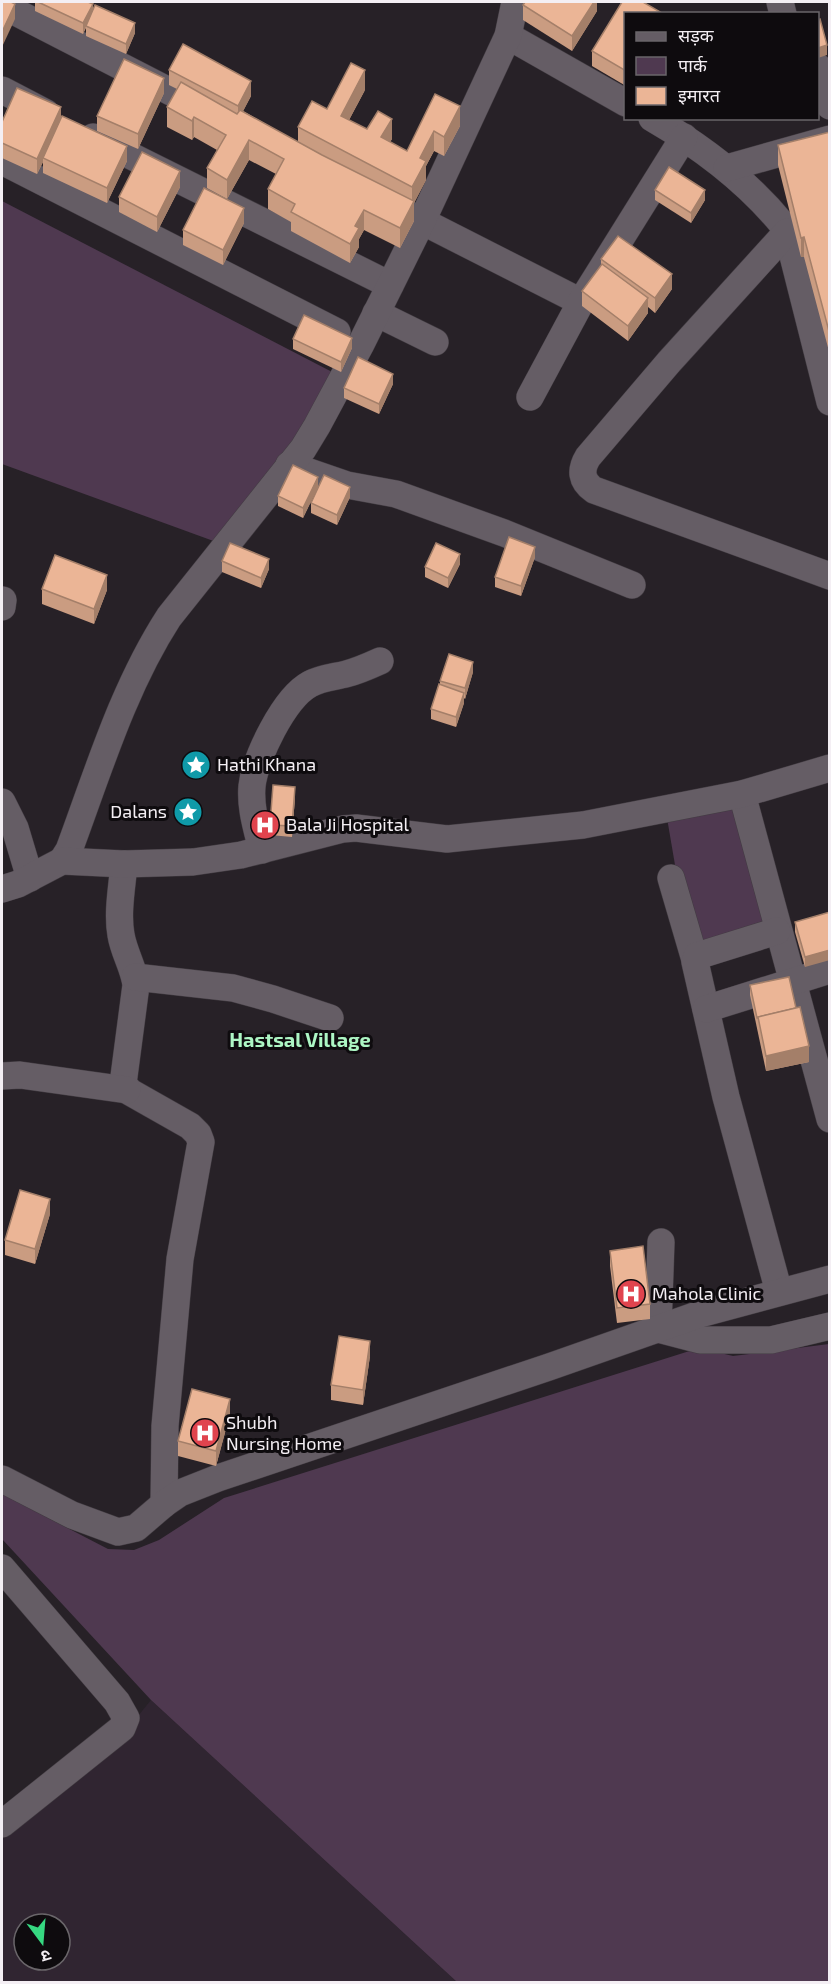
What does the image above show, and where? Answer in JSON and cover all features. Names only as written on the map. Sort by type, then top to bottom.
[{"type":"street","points":[[2,889],[30,878],[62,861],[69,850],[136,676],[153,641],[169,617],[313,433],[361,344],[422,221],[508,36],[515,2]]},
{"type":"street","points":[[2,5],[233,124]]},
{"type":"street","points":[[508,36],[624,102]]},
{"type":"street","points":[[819,70],[830,106]]},
{"type":"street","points":[[2,90],[390,285]]},
{"type":"street","points":[[655,120],[684,137],[727,168],[776,216],[787,232],[830,402]]},
{"type":"street","points":[[530,398],[581,302],[684,137]]},
{"type":"street","points":[[727,168],[830,139]]},
{"type":"street","points":[[2,161],[361,344]]},
{"type":"street","points":[[380,200],[581,302]]},
{"type":"street","points":[[787,232],[669,362],[588,457],[582,476],[594,490],[830,576]]},
{"type":"street","points":[[376,313],[435,342]]},
{"type":"street","points":[[289,465],[346,485],[407,498],[504,533],[632,585]]},
{"type":"street","points":[[262,850],[253,813],[254,774],[267,742],[285,708],[297,694],[309,685],[380,661]]},
{"type":"street","points":[[62,861],[124,864],[193,862],[262,850],[331,832],[356,828],[447,839],[484,837],[583,825],[742,794],[830,768]]},
{"type":"street","points":[[742,794],[791,982],[821,1055],[830,1119]]},
{"type":"street","points":[[2,802],[15,828],[30,878]]},
{"type":"street","points":[[124,864],[120,926],[124,950],[135,977],[135,996],[123,1080],[127,1090]]},
{"type":"street","points":[[671,878],[695,960],[726,1097],[779,1293]]},
{"type":"street","points":[[695,960],[697,956],[777,931]]},
{"type":"street","points":[[706,1009],[830,970]]},
{"type":"street","points":[[135,977],[233,988],[330,1018]]},
{"type":"street","points":[[2,1076],[20,1075],[127,1090],[190,1126],[198,1134],[201,1142],[179,1271],[165,1426],[164,1504]]},
{"type":"street","points":[[658,1329],[661,1242]]},
{"type":"street","points":[[2,1479],[72,1515],[118,1532],[136,1528],[180,1493],[218,1478],[700,1314],[830,1279]]},
{"type":"street","points":[[658,1329],[700,1340],[771,1340],[830,1326]]},
{"type":"street","points":[[2,1568],[117,1702],[126,1718],[122,1728],[115,1735],[2,1824]]},
{"type":"shaded area","points":[[151,1700],[457,1982],[2,1982],[2,1833],[129,1727]]},
{"type":"green space","points":[[2,201],[336,374],[309,437],[219,543],[2,464]]},
{"type":"green space","points":[[741,799],[772,931],[696,953],[682,906],[667,818]]},
{"type":"green space","points":[[829,1344],[829,1982],[457,1982],[151,1700],[2,1539],[2,1494],[108,1549],[134,1550],[159,1540],[224,1498],[699,1348],[733,1356]]},
{"type":"building","points":[[2,2],[15,4],[2,32]]},
{"type":"building","points":[[38,2],[88,2],[93,4],[83,23]]},
{"type":"building","points":[[525,2],[594,2],[572,36],[523,5]]},
{"type":"building","points":[[622,2],[643,2],[660,12],[624,12],[624,70],[592,51]]},
{"type":"building","points":[[95,5],[135,23],[126,44],[86,26]]},
{"type":"building","points":[[819,20],[827,45],[819,48]]},
{"type":"building","points":[[183,44],[251,81],[238,106],[169,70]]},
{"type":"building","points":[[124,59],[164,78],[138,134],[97,116]]},
{"type":"building","points":[[351,63],[365,70],[341,116],[367,129],[378,111],[392,119],[381,137],[407,151],[435,94],[460,106],[444,137],[434,131],[420,158],[426,161],[412,187],[298,127],[312,101],[327,109]]},
{"type":"building","points":[[181,82],[237,114],[240,110],[322,155],[414,201],[400,228],[364,210],[355,226],[359,228],[350,244],[291,212],[295,204],[268,189],[284,159],[249,140],[227,180],[207,168],[226,135],[194,117],[192,121],[167,107]]},
{"type":"building","points":[[17,88],[61,107],[37,159],[2,143],[2,122]]},
{"type":"building","points":[[62,116],[127,146],[107,188],[43,158]]},
{"type":"building","points":[[830,132],[830,335],[804,237],[801,238],[778,145]]},
{"type":"building","points":[[142,152],[180,171],[157,217],[119,197]]},
{"type":"building","points":[[669,167],[705,190],[691,213],[655,190]]},
{"type":"building","points":[[204,188],[244,208],[223,250],[183,230]]},
{"type":"building","points":[[618,236],[672,274],[655,298],[601,259]]},
{"type":"building","points":[[602,264],[648,298],[628,326],[582,291]]},
{"type":"building","points":[[304,315],[352,338],[341,362],[293,339]]},
{"type":"building","points":[[358,357],[393,374],[379,404],[344,388]]},
{"type":"building","points":[[293,465],[318,477],[303,508],[278,496]]},
{"type":"building","points":[[324,475],[350,487],[337,515],[311,503]]},
{"type":"building","points":[[509,537],[535,547],[521,586],[495,577]]},
{"type":"building","points":[[230,543],[269,559],[261,578],[222,561]]},
{"type":"building","points":[[436,543],[460,554],[448,578],[425,567]]},
{"type":"building","points":[[55,555],[107,575],[94,609],[42,589]]},
{"type":"building","points":[[449,654],[473,662],[465,688],[440,681]]},
{"type":"building","points":[[439,684],[464,693],[456,717],[431,709]]},
{"type":"building","points":[[273,785],[295,787],[292,826],[270,825]]},
{"type":"building","points":[[830,912],[830,950],[805,957],[795,922]]},
{"type":"building","points":[[789,977],[796,1008],[757,1018],[750,985]]},
{"type":"building","points":[[800,1007],[809,1046],[766,1056],[758,1017]]},
{"type":"building","points":[[20,1190],[50,1199],[35,1249],[5,1240]]},
{"type":"building","points":[[643,1246],[650,1304],[617,1308],[610,1251]]},
{"type":"building","points":[[339,1336],[370,1341],[363,1390],[331,1385]]},
{"type":"building","points":[[192,1389],[230,1399],[216,1451],[178,1441]]},
{"type":"place","name":"Hathi Khana","points":[[196,765]]},
{"type":"place","name":"Dalans","points":[[188,812]]},
{"type":"place","name":"Bala Ji Hospital","points":[[265,825]]},
{"type":"place","name":"Mahola Clinic","points":[[631,1294]]},
{"type":"place","name":"Shubh Nursing Home","points":[[205,1433]]},
{"type":"district","name":"Hastsal Village","points":[[300,1040]]}]
